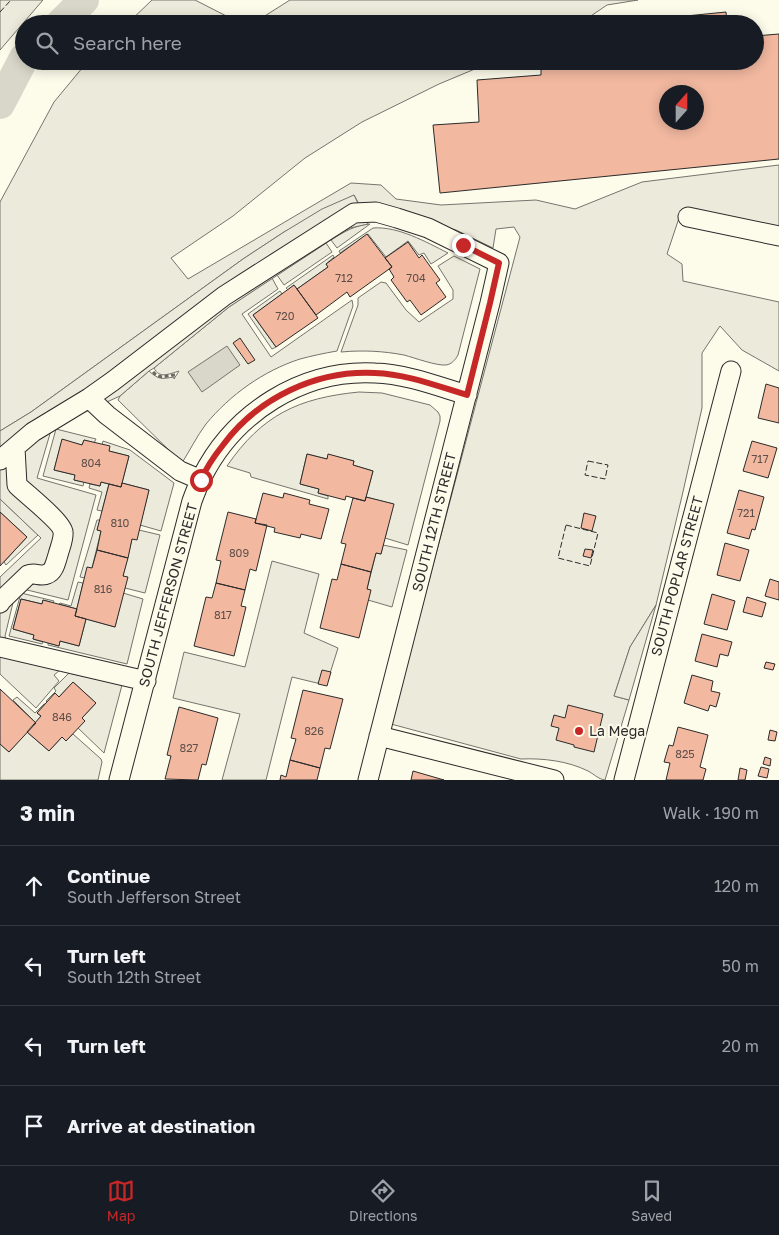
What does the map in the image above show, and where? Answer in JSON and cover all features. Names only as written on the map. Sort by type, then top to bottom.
[{"type":"street","name":"SOUTH 12TH STREET","points":[[89,398],[224,296],[354,213],[376,212],[428,228],[499,263],[368,780]]},
{"type":"street","points":[[688,217],[779,236]]},
{"type":"street","name":"SOUTH POPLAR STREET","points":[[624,780],[731,371]]},
{"type":"street","name":"SOUTH JEFFERSON STREET","points":[[119,780],[192,502],[201,480],[216,454],[232,433],[250,415],[297,386],[320,378],[350,373],[375,373],[405,377],[467,395]]},
{"type":"street","points":[[0,460],[34,432],[89,398],[107,415],[180,471],[201,480]]},
{"type":"street","points":[[0,603],[28,575],[32,573],[42,575],[50,572],[54,566],[63,538],[63,529],[58,522],[16,485],[15,448]]},
{"type":"street","points":[[0,647],[146,681]]},
{"type":"street","points":[[379,736],[494,773],[554,780]]},
{"type":"path","points":[[151,369],[156,376],[177,375]]},
{"type":"shaded area","points":[[0,0],[43,0],[30,15],[15,15],[15,33],[0,50]]},
{"type":"shaded area","points":[[152,0],[195,0],[224,15],[136,15]]},
{"type":"shaded area","points":[[290,0],[638,0],[607,5],[592,15],[266,15]]},
{"type":"shaded area","points":[[81,70],[472,70],[439,84],[362,122],[305,158],[233,216],[171,258],[188,279],[351,183],[381,185],[396,199],[441,205],[536,200],[575,209],[642,182],[779,165],[779,229],[682,209],[667,254],[682,264],[683,281],[779,302],[779,371],[742,350],[720,326],[702,353],[702,408],[656,605],[630,647],[614,696],[629,700],[605,780],[588,771],[564,763],[538,759],[521,759],[391,724],[520,237],[514,227],[496,229],[493,248],[456,230],[359,204],[354,195],[284,232],[243,259],[31,412],[0,431],[0,202],[54,102]]},
{"type":"shaded area","points":[[354,195],[368,224],[350,228],[343,232],[229,307],[120,396],[52,427],[37,478],[96,495],[68,600],[19,588],[16,590],[5,636],[6,639],[60,670],[54,675],[59,681],[36,708],[0,674],[0,577],[41,538],[0,499],[0,431],[31,412],[243,259],[322,209]]},
{"type":"shaded area","points":[[370,224],[337,248],[331,240],[354,227]]},
{"type":"shaded area","points":[[373,228],[402,232],[448,253],[431,264],[424,253],[419,255],[408,241],[386,257],[368,234],[340,253],[339,251]]},
{"type":"shaded area","points":[[326,243],[332,252],[284,285],[277,275]]},
{"type":"shaded area","points":[[333,255],[334,257],[326,264],[328,267],[297,289],[294,285],[288,290],[286,288]]},
{"type":"shaded area","points":[[454,256],[480,269],[458,355],[453,362],[442,365],[404,355],[365,351],[341,352],[358,305],[358,298],[381,282],[386,283],[406,310],[419,322],[453,299],[453,290],[438,266]]},
{"type":"shaded area","points":[[272,278],[278,289],[242,314],[271,357],[352,300],[353,306],[337,351],[286,364],[248,385],[215,413],[182,463],[118,400],[120,396],[149,371],[158,377],[174,377],[174,379],[179,371],[161,375],[154,368],[229,307]]},
{"type":"shaded area","points":[[280,291],[282,294],[253,315],[276,347],[272,349],[248,314]]},
{"type":"shaded area","points":[[227,346],[240,365],[202,392],[188,372]]},
{"type":"shaded area","points":[[359,392],[382,393],[430,405],[440,416],[408,545],[385,538],[393,504],[366,497],[373,471],[353,465],[354,461],[329,455],[327,459],[307,454],[300,484],[319,489],[318,493],[328,496],[328,499],[251,477],[250,473],[227,466],[240,448],[254,434],[283,412],[318,399]]},
{"type":"shaded area","points":[[56,429],[96,439],[94,443],[84,440],[82,445],[62,440],[54,470],[75,475],[74,480],[84,482],[83,486],[43,476]]},
{"type":"shaded area","points":[[103,441],[130,450],[174,483],[161,531],[140,525],[149,490],[122,483],[129,456],[109,451],[102,445]]},
{"type":"shaded area","points":[[101,482],[109,484],[102,511],[97,510],[102,492],[89,488],[90,484],[100,486]]},
{"type":"shaded area","points":[[0,499],[38,535],[6,565],[4,562],[27,537],[0,512]]},
{"type":"shaded area","points":[[97,520],[100,520],[97,530],[101,531],[92,568],[85,578],[80,577]]},
{"type":"shaded area","points":[[139,530],[160,535],[145,593],[125,588],[123,576],[132,539]]},
{"type":"shaded area","points":[[383,545],[407,550],[392,607],[368,600],[367,589],[376,553],[381,554]]},
{"type":"shaded area","points":[[272,561],[319,574],[304,633],[338,648],[327,683],[317,683],[292,677],[266,780],[222,780],[240,714],[173,698],[184,652],[245,667]]},
{"type":"shaded area","points":[[78,582],[83,583],[77,609],[59,604],[71,606]]},
{"type":"shaded area","points":[[21,593],[54,601],[53,603],[43,600],[42,604],[21,599],[13,629],[34,635],[33,639],[43,642],[42,644],[9,636]]},
{"type":"shaded area","points":[[123,593],[143,599],[127,664],[48,645],[48,643],[59,646],[60,641],[79,646],[86,619],[115,627]]},
{"type":"shaded area","points":[[656,605],[629,700],[614,696],[630,647]]},
{"type":"shaded area","points":[[69,673],[122,685],[104,753],[78,728],[82,718],[96,703],[73,682],[59,697],[55,694],[46,701],[56,691],[54,688]]},
{"type":"shaded area","points":[[17,697],[35,713],[45,704],[37,713],[41,716],[36,723],[13,700]]},
{"type":"shaded area","points":[[27,732],[49,751],[62,737],[66,741],[73,734],[101,759],[98,780],[0,780],[0,744],[9,752]]},
{"type":"building","points":[[726,12],[726,15],[696,15]]},
{"type":"building","points":[[779,34],[779,159],[440,193],[433,125],[479,122],[477,80],[541,75],[541,70],[764,70],[764,35]]},
{"type":"building","points":[[367,234],[392,267],[350,297],[347,292],[316,315],[297,289],[328,267],[326,264]]},
{"type":"building","points":[[408,242],[419,258],[422,255],[440,280],[436,283],[446,297],[421,315],[410,300],[407,302],[391,280],[394,277],[389,269],[392,267],[385,258]]},
{"type":"building","points":[[294,285],[318,318],[276,347],[253,315]]},
{"type":"building","points":[[240,338],[255,360],[248,364],[233,343]]},
{"type":"building","points":[[766,384],[779,388],[779,423],[758,418]]},
{"type":"building","points":[[62,439],[82,445],[84,440],[110,446],[109,451],[129,456],[121,487],[101,482],[100,486],[74,480],[75,475],[54,470]]},
{"type":"building","points":[[752,441],[777,448],[768,478],[743,471]]},
{"type":"building","points":[[307,454],[327,459],[328,454],[354,461],[353,465],[373,471],[365,501],[346,496],[345,500],[318,493],[319,489],[300,484]]},
{"type":"building","points":[[122,483],[149,490],[137,540],[132,539],[128,558],[97,550],[101,531],[97,530],[109,484],[121,487]]},
{"type":"building","points":[[739,490],[764,497],[755,530],[752,529],[749,539],[727,533]]},
{"type":"building","points":[[263,493],[283,498],[284,493],[310,500],[309,504],[329,509],[321,539],[301,534],[300,538],[274,532],[275,528],[255,523]]},
{"type":"building","points":[[366,497],[394,504],[381,554],[376,553],[371,572],[341,564],[346,544],[341,543],[353,498],[365,501]]},
{"type":"building","points":[[0,512],[27,537],[0,566]]},
{"type":"building","points":[[228,512],[256,519],[255,523],[267,525],[256,571],[250,569],[245,590],[216,583],[221,561],[216,560]]},
{"type":"building","points":[[584,513],[596,516],[592,531],[581,528]]},
{"type":"building","points":[[725,543],[749,550],[740,581],[717,575]]},
{"type":"building","points":[[585,549],[593,550],[591,558],[583,556]]},
{"type":"building","points":[[97,550],[128,558],[123,576],[128,577],[115,627],[75,616],[87,567],[92,568]]},
{"type":"building","points":[[341,564],[371,572],[367,589],[371,590],[359,638],[320,628],[332,579],[337,580]]},
{"type":"building","points":[[770,579],[779,582],[779,600],[765,596]]},
{"type":"building","points":[[216,583],[245,590],[241,606],[246,607],[234,656],[194,646],[206,597],[212,598]]},
{"type":"building","points":[[712,594],[735,601],[727,630],[704,624]]},
{"type":"building","points":[[747,597],[766,603],[762,617],[743,612]]},
{"type":"building","points":[[21,599],[42,604],[43,600],[77,609],[75,616],[86,619],[79,646],[60,641],[59,646],[33,639],[34,635],[13,629]]},
{"type":"building","points":[[702,634],[732,642],[728,656],[720,654],[717,667],[695,661]]},
{"type":"building","points":[[766,662],[775,664],[773,670],[764,668]]},
{"type":"building","points":[[322,670],[331,672],[327,686],[318,684]]},
{"type":"building","points":[[692,675],[713,681],[711,691],[720,693],[716,707],[710,705],[708,711],[684,703]]},
{"type":"building","points":[[73,682],[96,703],[82,718],[85,721],[66,741],[62,737],[49,751],[27,732],[41,716],[37,713],[55,693],[59,697]]},
{"type":"building","points":[[0,689],[36,723],[9,752],[0,744]]},
{"type":"building","points":[[303,690],[343,699],[330,749],[325,748],[320,768],[290,760],[296,739],[291,738]]},
{"type":"building","name":"La Mega","points":[[568,705],[603,714],[594,752],[556,740],[559,728],[551,726],[554,715],[565,718]]},
{"type":"building","points":[[179,707],[218,718],[206,765],[202,764],[198,780],[165,779],[171,756],[167,755]]},
{"type":"building","points":[[678,727],[708,735],[700,767],[706,769],[703,780],[666,780],[670,763],[664,762],[669,745],[673,746]]},
{"type":"building","points":[[770,730],[777,732],[775,741],[768,740]]},
{"type":"building","points":[[765,757],[771,759],[770,766],[763,764]]},
{"type":"building","points":[[290,760],[320,768],[317,780],[280,780],[281,775],[286,777]]},
{"type":"building","points":[[761,767],[769,769],[767,778],[758,776]]},
{"type":"building","points":[[740,768],[747,770],[745,780],[738,780]]},
{"type":"building","points":[[413,771],[444,780],[411,780]]},
{"type":"waterway","points":[[69,15],[84,0]]},
{"type":"waterway","points":[[0,104],[18,70]]},
{"type":"fence","points":[[0,12],[11,0]]},
{"type":"fence","points":[[588,461],[608,465],[605,479],[585,475],[588,461]]},
{"type":"fence","points":[[566,525],[598,533],[590,566],[558,558],[566,525]]},
{"type":"place","name":"La Mega","points":[[579,731]]},
{"type":"route","points":[[201,480],[216,454],[232,433],[250,415],[297,386],[320,378],[350,373],[375,373],[405,377],[467,395],[499,263],[463,245]]}]
